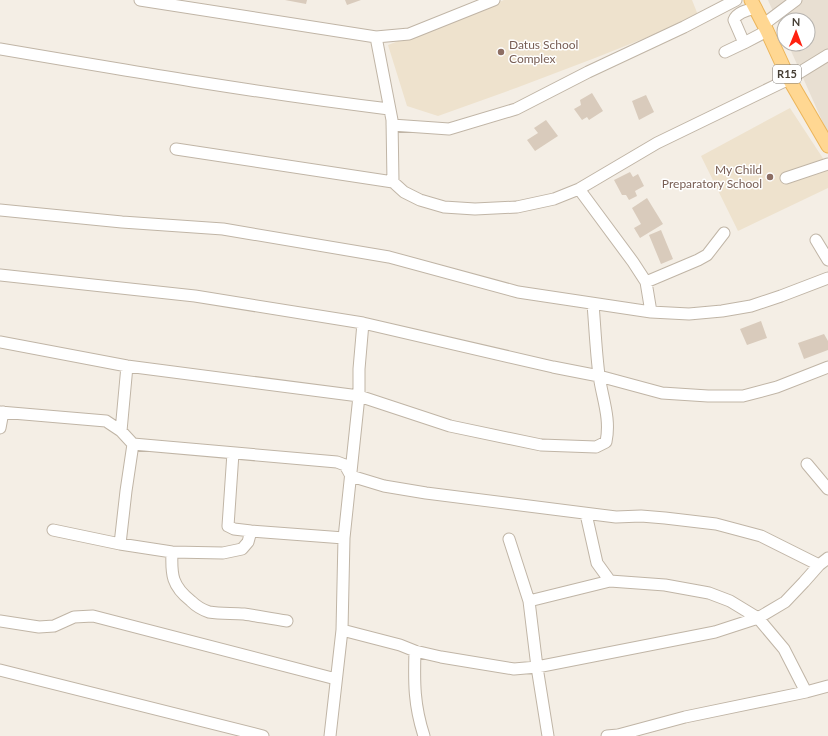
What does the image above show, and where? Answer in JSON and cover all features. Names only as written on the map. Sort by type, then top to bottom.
[{"type":"main road","name":"R15","points":[[753,4],[766,27],[789,79],[828,146]]},
{"type":"street","points":[[140,0],[376,37],[409,34],[494,0]]},
{"type":"street","points":[[392,125],[449,129],[516,109],[736,0]]},
{"type":"street","points":[[725,52],[744,43],[766,27],[796,0]]},
{"type":"street","points":[[744,43],[734,20],[737,14],[753,4]]},
{"type":"street","points":[[376,37],[392,125],[393,182]]},
{"type":"street","points":[[0,49],[324,101],[389,109]]},
{"type":"street","points":[[176,149],[393,182],[404,192],[420,200],[444,207],[474,209],[517,207],[554,199],[579,189],[657,143],[789,79],[828,55]]},
{"type":"street","points":[[786,178],[828,164]]},
{"type":"street","points":[[579,189],[646,282],[650,312]]},
{"type":"street","points":[[0,210],[122,222],[231,230],[389,257],[518,292],[650,312],[689,314],[722,311],[751,306],[828,278]]},
{"type":"street","points":[[646,282],[698,260],[706,255],[724,233]]},
{"type":"street","points":[[816,240],[828,260]]},
{"type":"street","points":[[0,274],[195,296],[364,323],[538,364],[599,376],[662,393],[708,396],[743,396],[777,387],[828,367]]},
{"type":"street","points":[[0,342],[127,366],[359,396],[450,426],[490,436],[541,446],[596,447],[606,442],[608,434],[607,409],[599,376],[593,304]]},
{"type":"street","points":[[330,736],[342,630],[344,538],[352,476],[359,396],[359,369],[364,323]]},
{"type":"street","points":[[121,431],[127,366]]},
{"type":"street","points":[[0,428],[2,412],[106,421],[121,431],[133,444],[337,462],[345,465],[352,476],[384,486],[426,493],[586,514],[616,517],[641,516],[716,524],[761,536],[824,561],[785,602],[758,618],[715,632],[537,667],[514,669],[415,651],[400,645],[342,630]]},
{"type":"street","points":[[120,544],[133,444]]},
{"type":"street","points":[[233,453],[228,526],[234,529],[251,531],[344,538]]},
{"type":"street","points":[[807,464],[828,489]]},
{"type":"street","points":[[586,514],[597,563],[610,581]]},
{"type":"street","points":[[53,530],[120,544],[172,552],[223,553],[242,549],[248,542],[251,531]]},
{"type":"street","points":[[509,538],[529,601],[537,667],[548,736]]},
{"type":"street","points":[[172,552],[172,566],[175,581],[180,592],[197,606],[208,612],[242,614],[286,622]]},
{"type":"street","points":[[529,601],[610,581],[665,585],[709,593],[730,601],[758,618],[784,649],[806,692]]},
{"type":"street","points":[[0,621],[39,627],[54,626],[74,617],[93,616],[336,679]]},
{"type":"street","points":[[415,651],[415,698],[419,721],[424,736]]},
{"type":"street","points":[[0,670],[263,736]]},
{"type":"street","points":[[607,736],[618,735],[685,717],[806,692],[828,686]]},
{"type":"shaded area","name":"Datus School Complex","points":[[504,0],[692,0],[698,15],[693,19],[595,58],[438,116],[407,106],[388,45]]},
{"type":"shaded area","points":[[768,0],[828,0],[828,134],[792,52],[816,52],[816,12],[776,12],[776,18]]},
{"type":"shaded area","name":"My Child Preparatory School","points":[[790,108],[828,166],[828,188],[738,231],[701,156]]},
{"type":"building","points":[[285,0],[307,0],[306,4]]},
{"type":"building","points":[[345,0],[361,0],[347,5]]},
{"type":"building","points":[[592,93],[603,111],[589,120],[587,117],[582,120],[574,109],[581,105],[580,100]]},
{"type":"building","points":[[646,95],[654,112],[639,120],[632,101]]},
{"type":"building","points":[[546,120],[558,136],[535,151],[527,140],[538,133],[534,128]]},
{"type":"building","points":[[630,172],[633,177],[638,174],[644,186],[635,191],[637,196],[629,200],[626,195],[622,195],[614,180]]},
{"type":"building","points":[[647,198],[663,224],[640,238],[634,228],[641,224],[632,208]]},
{"type":"building","points":[[661,230],[673,259],[661,264],[649,235]]},
{"type":"building","points":[[761,321],[767,338],[747,345],[740,329]]},
{"type":"building","points":[[824,334],[828,341],[828,350],[804,359],[798,343]]},
{"type":"place","name":"Datus School Complex","points":[[501,52]]},
{"type":"place","name":"My Child Preparatory School","points":[[770,177]]}]
